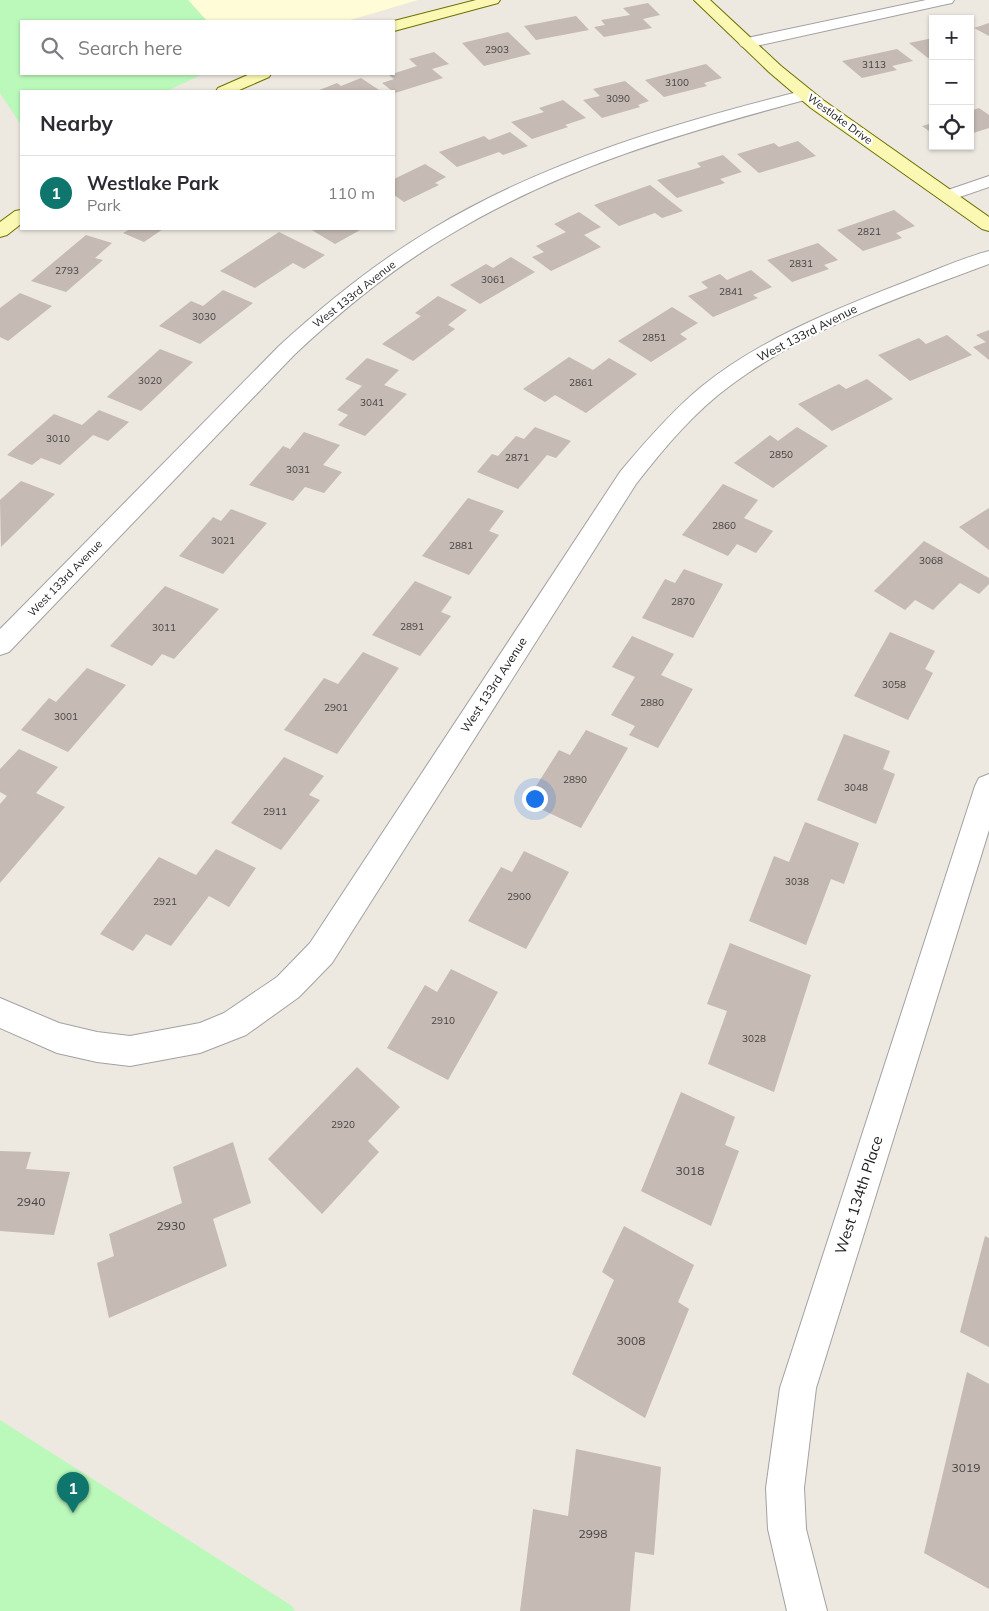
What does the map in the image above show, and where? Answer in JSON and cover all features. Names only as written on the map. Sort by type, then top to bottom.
[{"type":"street","points":[[395,26],[493,0]]},
{"type":"street","name":"Westlake Drive","points":[[700,0],[806,95],[989,225]]},
{"type":"street","points":[[747,44],[946,0]]},
{"type":"street","points":[[226,90],[261,75]]},
{"type":"street","name":"West 133rd Avenue","points":[[0,645],[265,372],[314,325],[402,257],[492,204],[566,169],[678,130],[806,95]]},
{"type":"street","points":[[948,196],[989,181]]},
{"type":"street","points":[[0,231],[20,216]]},
{"type":"street","name":"West 133rd Avenue","points":[[0,1012],[57,1038],[96,1047],[130,1051],[200,1038],[226,1028],[235,1024],[288,987],[321,953],[628,478],[659,438],[704,396],[738,370],[775,347],[863,306],[989,257]]},
{"type":"street","name":"West 134th Place","points":[[807,1611],[787,1528],[785,1488],[798,1388],[989,786]]},
{"type":"shaded area","points":[[188,0],[418,0],[350,20],[206,20]]},
{"type":"green space","points":[[0,0],[188,0],[206,20],[20,20],[20,75],[201,75],[169,90],[20,90],[20,123],[0,93]]},
{"type":"green space","points":[[0,1420],[292,1606],[295,1611],[0,1611]]},
{"type":"building","points":[[648,3],[660,15],[643,19],[652,28],[604,37],[594,27],[605,25],[601,20],[630,15],[623,8]]},
{"type":"building","points":[[576,16],[589,30],[536,40],[524,26]]},
{"type":"building","points":[[989,23],[989,36],[974,28]]},
{"type":"building","points":[[508,32],[531,54],[484,66],[462,43]]},
{"type":"building","points":[[929,39],[929,58],[928,58],[909,43]]},
{"type":"building","points":[[897,49],[913,61],[892,66],[897,70],[862,78],[842,61]]},
{"type":"building","points":[[434,52],[449,64],[432,69],[443,78],[395,93],[395,90],[391,90],[382,83],[394,79],[389,75],[395,75],[395,73],[417,66],[409,59]]},
{"type":"building","points":[[706,64],[722,78],[704,83],[707,86],[664,97],[645,80]]},
{"type":"building","points":[[361,78],[379,90],[320,90],[337,83],[341,86]]},
{"type":"building","points":[[625,81],[649,101],[638,105],[640,107],[602,118],[583,100],[600,96],[593,89]]},
{"type":"building","points":[[563,100],[586,118],[565,125],[568,127],[532,139],[511,122],[544,112],[539,108]]},
{"type":"building","points":[[979,108],[989,115],[989,128],[974,133],[974,110]]},
{"type":"building","points":[[929,124],[929,131],[922,126]]},
{"type":"building","points":[[510,132],[528,146],[503,155],[499,152],[457,167],[439,152],[484,136],[489,140]]},
{"type":"building","points":[[798,141],[816,156],[759,173],[737,154],[774,143],[779,147]]},
{"type":"building","points":[[723,155],[742,172],[720,179],[725,183],[677,198],[657,180],[701,167],[697,163]]},
{"type":"building","points":[[425,164],[446,177],[435,183],[439,185],[404,202],[395,196],[395,179]]},
{"type":"building","points":[[650,185],[683,211],[662,218],[655,213],[619,226],[594,205]]},
{"type":"building","points":[[894,210],[915,226],[896,233],[902,238],[863,251],[837,230]]},
{"type":"building","points":[[579,212],[601,227],[584,235],[601,247],[551,271],[532,257],[544,252],[536,246],[566,232],[554,224]]},
{"type":"building","points":[[128,230],[162,230],[144,242],[123,233]]},
{"type":"building","points":[[312,230],[360,230],[335,244]]},
{"type":"building","points":[[279,232],[325,255],[304,269],[293,263],[255,288],[220,271]]},
{"type":"building","points":[[86,235],[112,243],[95,258],[103,260],[66,292],[31,281]]},
{"type":"building","points":[[818,243],[838,260],[824,265],[829,269],[792,282],[767,260]]},
{"type":"building","points":[[511,257],[535,272],[480,304],[450,285],[486,264],[493,268]]},
{"type":"building","points":[[751,270],[772,287],[753,295],[758,298],[713,317],[688,296],[708,288],[701,282],[720,274],[727,280]]},
{"type":"building","points":[[223,290],[253,303],[200,344],[159,326],[191,301],[203,306]]},
{"type":"building","points":[[20,293],[52,306],[8,341],[0,337],[0,308]]},
{"type":"building","points":[[438,296],[467,310],[448,325],[455,329],[413,361],[382,344],[421,316],[415,313]]},
{"type":"building","points":[[672,307],[698,323],[680,334],[687,339],[651,362],[618,341]]},
{"type":"building","points":[[989,330],[989,360],[973,347],[986,342],[976,335]]},
{"type":"building","points":[[947,335],[972,355],[910,381],[878,355],[919,338],[926,344]]},
{"type":"building","points":[[160,349],[193,362],[141,411],[107,397]]},
{"type":"building","points":[[569,357],[593,370],[609,358],[637,374],[586,413],[555,395],[545,402],[523,389]]},
{"type":"building","points":[[367,358],[399,370],[384,385],[407,394],[365,436],[338,425],[348,415],[337,410],[362,386],[345,379]]},
{"type":"building","points":[[867,379],[893,399],[832,431],[798,404],[839,384],[846,389]]},
{"type":"building","points":[[99,410],[129,422],[108,441],[93,435],[60,465],[41,458],[32,465],[7,455],[54,414],[82,425]]},
{"type":"building","points":[[535,427],[571,441],[556,458],[547,455],[518,489],[477,472],[492,454],[498,456],[516,436],[524,439]]},
{"type":"building","points":[[797,427],[828,446],[773,488],[734,463],[770,435],[778,441]]},
{"type":"building","points":[[304,432],[340,445],[323,465],[342,472],[324,493],[305,487],[293,501],[249,485],[283,446],[290,449]]},
{"type":"building","points":[[21,481],[55,494],[1,547],[0,500]]},
{"type":"building","points":[[723,484],[758,500],[744,518],[773,531],[756,553],[737,544],[728,556],[682,535]]},
{"type":"building","points":[[468,498],[504,511],[489,531],[499,535],[469,575],[422,556]]},
{"type":"building","points":[[989,508],[989,550],[959,527]]},
{"type":"building","points":[[231,509],[267,523],[223,574],[179,556],[213,517],[221,521]]},
{"type":"building","points":[[924,541],[989,578],[989,584],[979,594],[960,583],[933,610],[915,600],[905,610],[874,591]]},
{"type":"building","points":[[684,569],[723,584],[693,638],[642,618],[665,579],[675,583]]},
{"type":"building","points":[[415,581],[452,597],[441,612],[451,616],[420,656],[372,635]]},
{"type":"building","points":[[165,586],[219,609],[174,659],[162,654],[152,666],[110,646]]},
{"type":"building","points":[[890,632],[935,651],[925,669],[933,673],[908,720],[854,696]]},
{"type":"building","points":[[632,636],[674,654],[661,675],[693,689],[658,748],[629,735],[635,726],[611,715],[635,677],[612,667]]},
{"type":"building","points":[[363,652],[399,668],[337,754],[284,730],[324,678],[338,684]]},
{"type":"building","points":[[87,668],[126,685],[68,752],[21,730],[49,698],[56,702]]},
{"type":"building","points":[[586,730],[628,748],[581,828],[526,802],[559,750],[570,755]]},
{"type":"building","points":[[844,734],[890,751],[883,769],[895,774],[876,824],[817,800]]},
{"type":"building","points":[[19,749],[58,767],[36,793],[65,807],[0,883],[0,804],[7,796],[0,792],[0,769]]},
{"type":"building","points":[[284,757],[324,776],[309,795],[320,800],[281,850],[231,823]]},
{"type":"building","points":[[805,822],[859,843],[844,884],[831,879],[806,945],[749,921],[774,856],[789,862]]},
{"type":"building","points":[[216,849],[256,868],[229,907],[209,896],[171,946],[146,934],[133,951],[100,934],[159,857],[196,875]]},
{"type":"building","points":[[524,851],[569,872],[526,949],[468,921],[501,867],[512,872]]},
{"type":"building","points":[[730,943],[811,975],[774,1092],[708,1064],[727,1011],[707,1004]]},
{"type":"building","points":[[451,969],[498,992],[448,1080],[387,1048],[425,985],[437,992]]},
{"type":"building","points":[[357,1067],[400,1107],[368,1141],[379,1152],[322,1214],[268,1159]]},
{"type":"building","points":[[681,1092],[735,1117],[725,1145],[739,1151],[711,1226],[641,1191]]},
{"type":"building","points":[[233,1142],[251,1203],[213,1219],[227,1266],[109,1318],[97,1263],[114,1256],[109,1234],[182,1203],[173,1167]]},
{"type":"building","points":[[0,1151],[31,1152],[26,1169],[70,1172],[54,1235],[0,1231]]},
{"type":"building","points":[[624,1226],[694,1265],[678,1302],[689,1309],[645,1418],[572,1374],[614,1280],[602,1272]]},
{"type":"building","points":[[985,1236],[989,1238],[989,1347],[960,1332]]},
{"type":"building","points":[[967,1372],[989,1384],[989,1589],[924,1553]]},
{"type":"building","points":[[576,1449],[661,1467],[654,1555],[635,1552],[630,1611],[520,1611],[533,1509],[568,1516]]},
{"type":"place","name":"Westlake Park","points":[[73,1513]]}]
